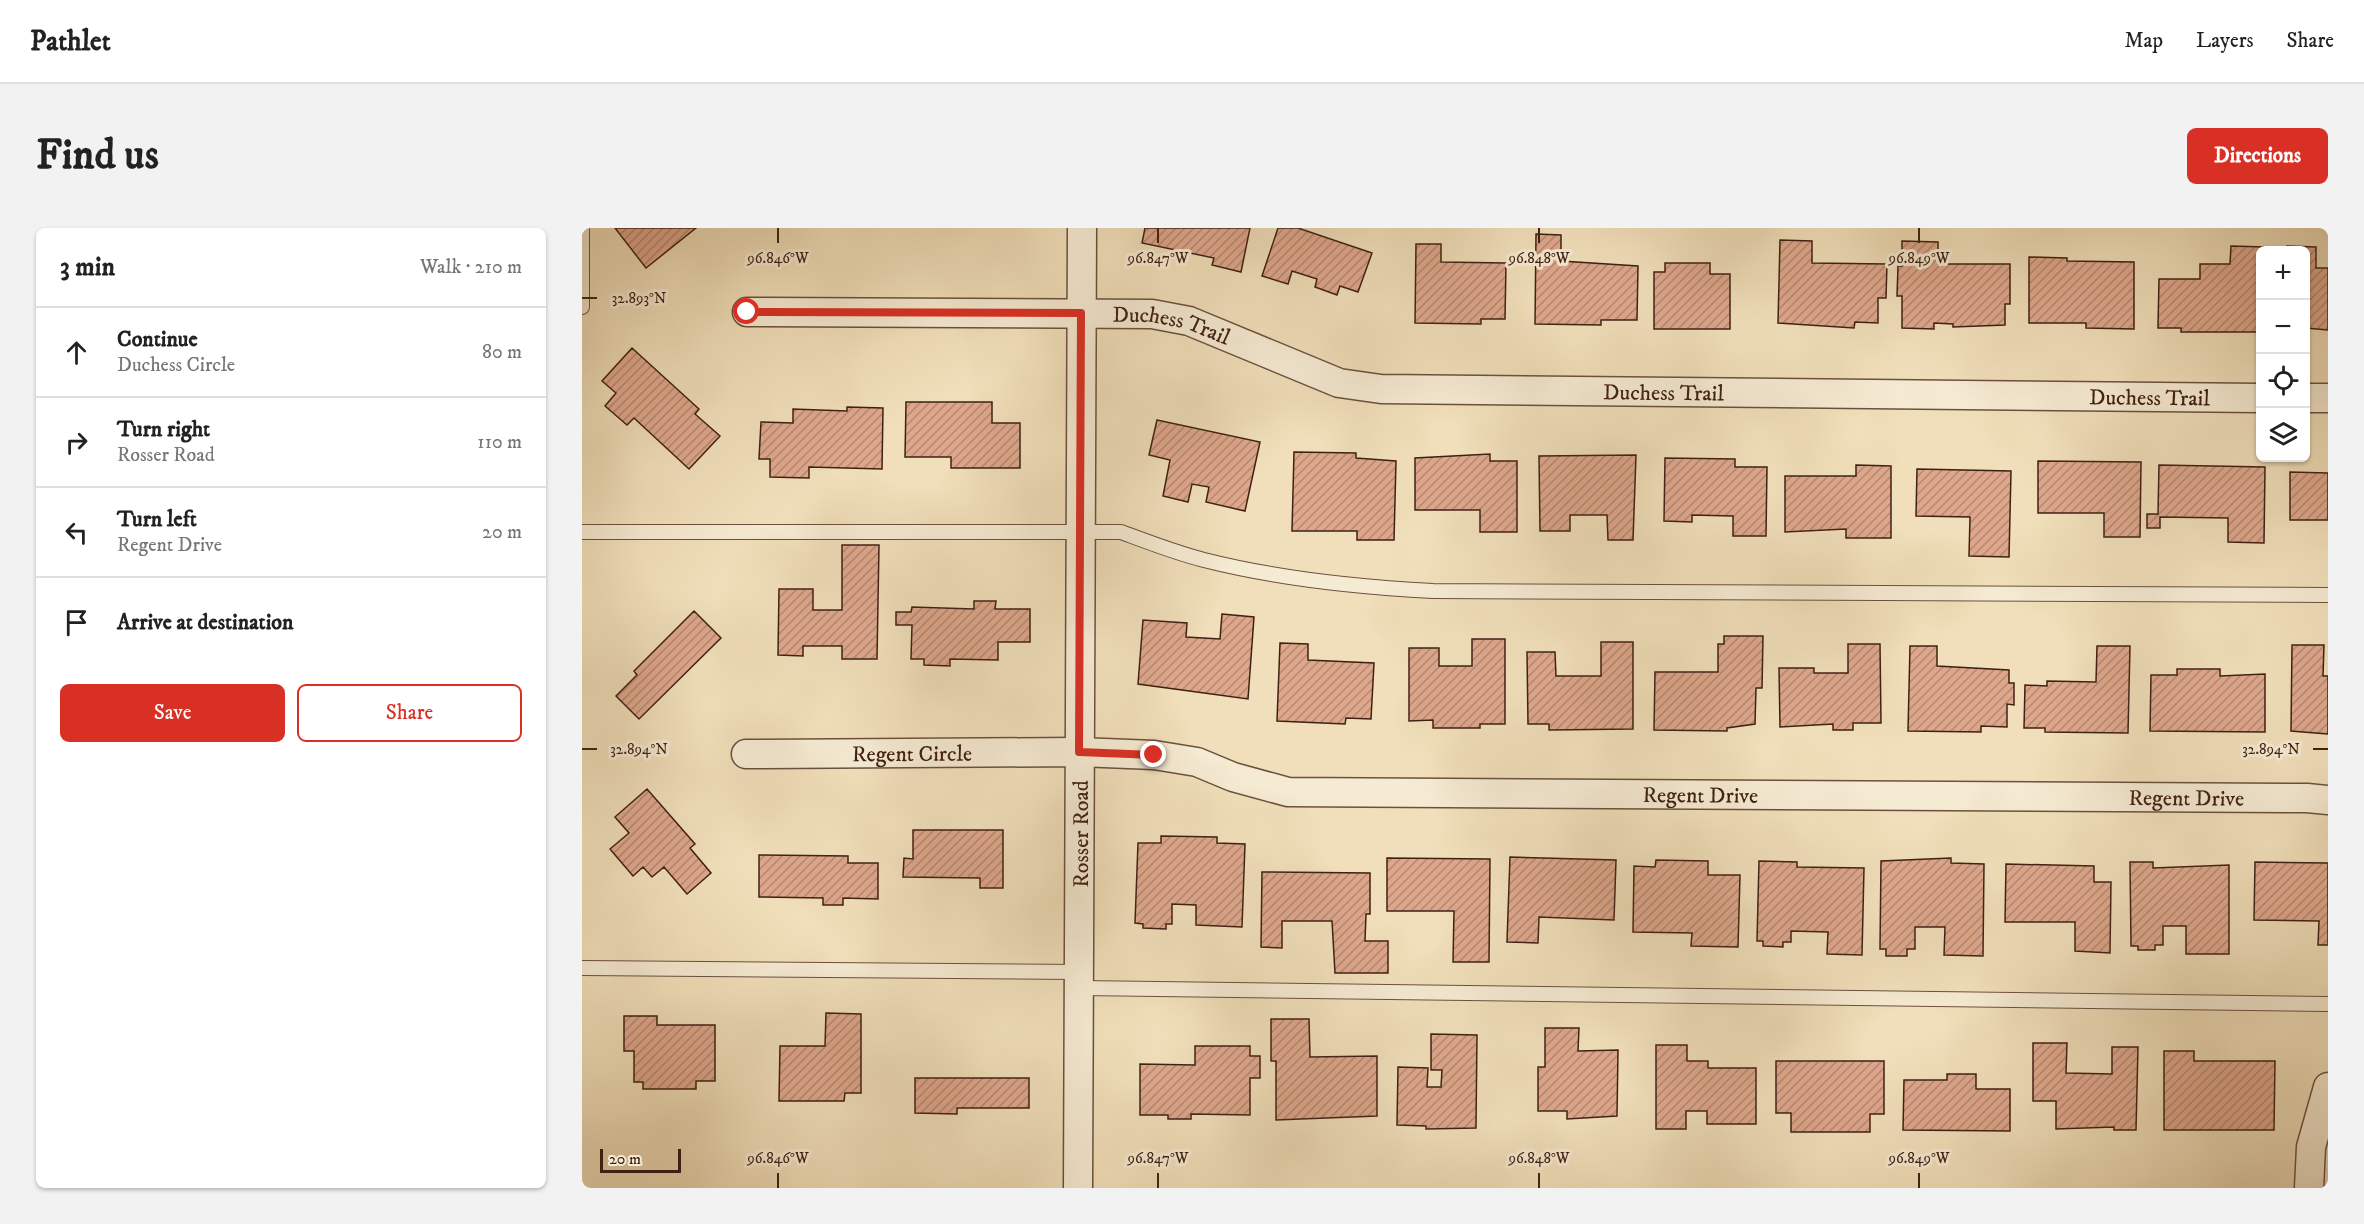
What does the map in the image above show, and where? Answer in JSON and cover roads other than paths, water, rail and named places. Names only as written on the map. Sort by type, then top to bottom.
[{"type":"street","name":"Rosser Road","points":[[1078,1188],[1079,532],[1083,228]]},
{"type":"street","name":"Duchess Trail","points":[[747,312],[1152,314],[1189,321],[1339,383],[1381,389],[2256,398]]},
{"type":"street","points":[[2310,398],[2328,398]]},
{"type":"street","name":"Regent Circle","points":[[746,754],[1079,752]]},
{"type":"street","name":"Regent Drive","points":[[1079,752],[1154,755],[1197,762],[1233,777],[1288,792],[2328,800]]},
{"type":"street","points":[[2309,1188],[2311,1147],[2328,1087]]},
{"type":"lane","points":[[582,228],[582,307]]},
{"type":"lane","points":[[582,532],[1120,532],[1202,560],[1289,578],[1363,587],[1433,591],[2328,596]]},
{"type":"lane","points":[[582,968],[2328,1004]]}]
